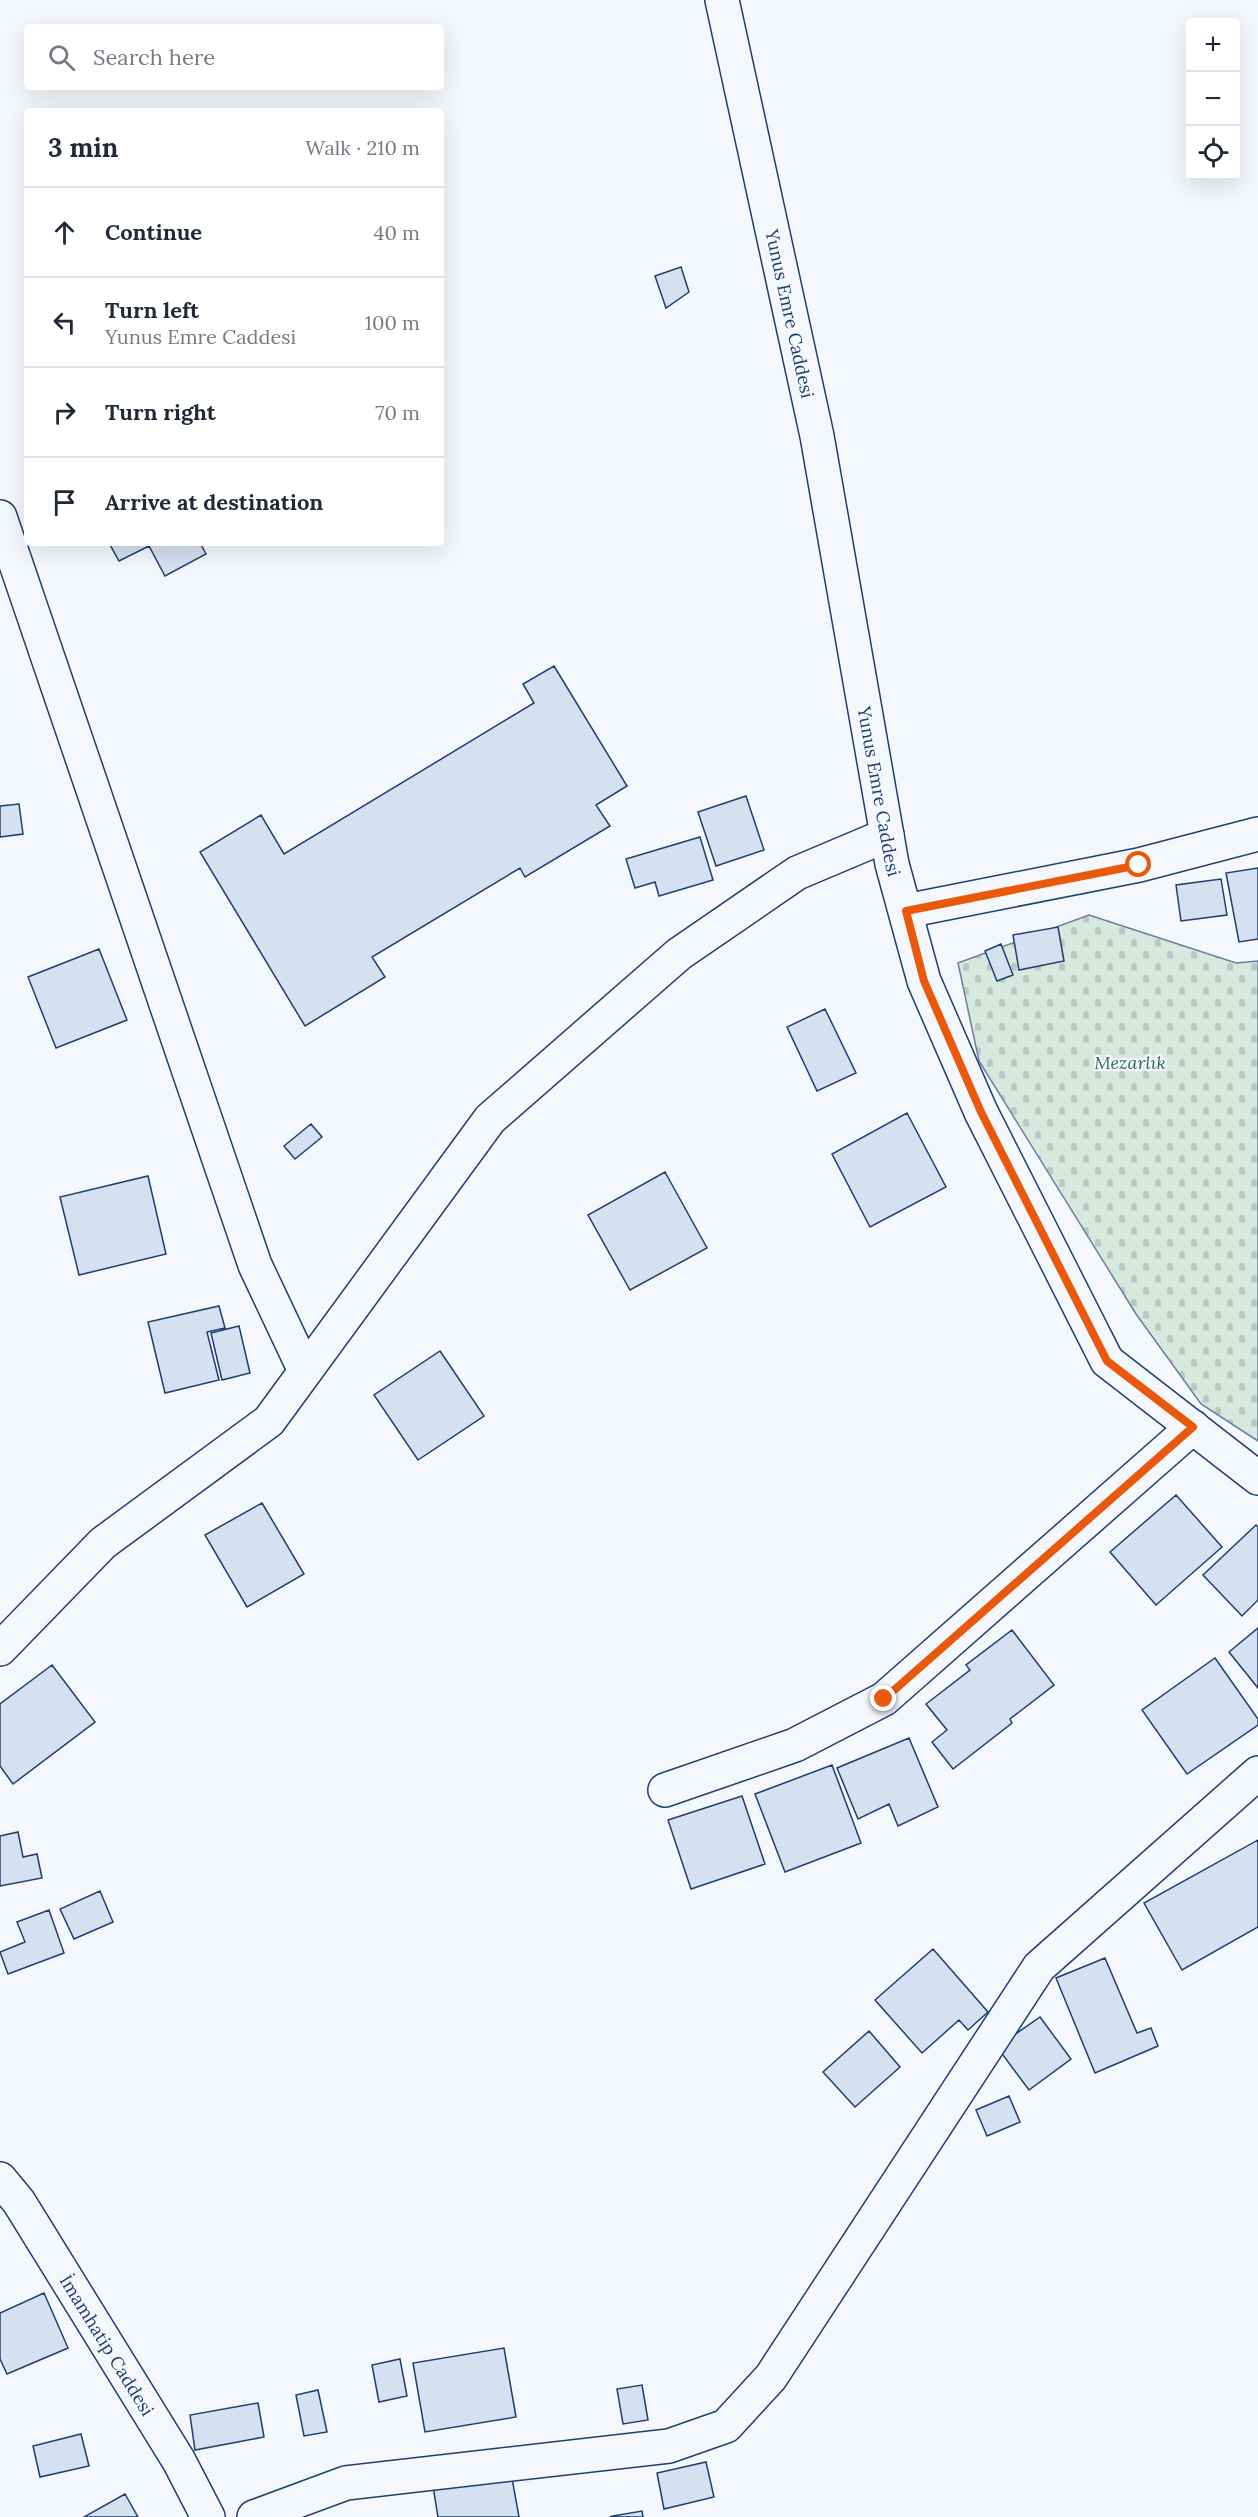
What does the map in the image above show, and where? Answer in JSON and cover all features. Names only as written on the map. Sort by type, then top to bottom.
[{"type":"street","name":"Yunus Emre Caddesi","points":[[722,0],[817,436],[892,864],[924,981],[981,1112],[1107,1361],[1258,1478]]},
{"type":"street","points":[[0,517],[255,1265],[305,1371]]},
{"type":"street","points":[[906,911],[1139,865],[1258,834]]},
{"type":"street","points":[[0,1648],[103,1543],[269,1421],[490,1119],[679,954],[797,873],[887,835]]},
{"type":"street","points":[[665,1791],[795,1745],[884,1699],[1193,1427]]},
{"type":"street","points":[[254,2517],[346,2483],[669,2445],[726,2426],[771,2377],[1039,1967],[1258,1773]]},
{"type":"street","name":"İmamhatip Caddesi","points":[[0,2179],[19,2202],[179,2461],[208,2517]]},
{"type":"green space","name":"Mezarlık","points":[[1089,915],[1236,963],[1258,961],[1258,1441],[1201,1404],[1136,1314],[979,1061],[958,963]]},
{"type":"building","points":[[681,267],[689,292],[666,308],[655,276]]},
{"type":"building","points":[[111,546],[149,546],[119,561]]},
{"type":"building","points":[[149,546],[202,546],[206,554],[165,576]]},
{"type":"building","points":[[554,666],[627,786],[596,805],[610,826],[525,877],[520,868],[372,957],[385,977],[305,1026],[200,852],[261,815],[284,854],[534,703],[523,684]]},
{"type":"building","points":[[746,796],[764,850],[716,866],[698,812]]},
{"type":"building","points":[[19,804],[23,834],[0,837],[0,806]]},
{"type":"building","points":[[700,837],[713,880],[659,896],[655,882],[635,888],[626,859]]},
{"type":"building","points":[[1258,868],[1258,939],[1239,942],[1226,873]]},
{"type":"building","points":[[1221,879],[1227,915],[1181,921],[1176,885]]},
{"type":"building","points":[[1058,927],[1064,961],[1019,970],[1013,935]]},
{"type":"building","points":[[1001,944],[1013,975],[997,981],[985,951]]},
{"type":"building","points":[[99,949],[127,1020],[56,1048],[28,977]]},
{"type":"building","points":[[825,1009],[856,1073],[817,1091],[787,1027]]},
{"type":"building","points":[[907,1113],[946,1187],[870,1227],[832,1154]]},
{"type":"building","points":[[311,1124],[322,1137],[295,1159],[284,1146]]},
{"type":"building","points":[[665,1172],[707,1248],[630,1290],[588,1215]]},
{"type":"building","points":[[148,1176],[166,1254],[79,1275],[60,1197]]},
{"type":"building","points":[[219,1306],[225,1328],[207,1332],[219,1380],[165,1393],[148,1322]]},
{"type":"building","points":[[239,1326],[250,1373],[222,1380],[211,1333]]},
{"type":"building","points":[[440,1351],[484,1416],[418,1460],[374,1395]]},
{"type":"building","points":[[1176,1495],[1222,1547],[1156,1605],[1110,1552]]},
{"type":"building","points":[[262,1503],[304,1574],[247,1607],[205,1535]]},
{"type":"building","points":[[1256,1525],[1258,1527],[1258,1600],[1242,1616],[1203,1575]]},
{"type":"building","points":[[1258,1628],[1258,1688],[1229,1652]]},
{"type":"building","points":[[1012,1630],[1054,1685],[1010,1719],[1012,1723],[953,1769],[932,1742],[947,1730],[926,1704],[970,1670],[966,1665]]},
{"type":"building","points":[[1215,1658],[1258,1719],[1258,1725],[1187,1774],[1142,1710]]},
{"type":"building","points":[[52,1665],[95,1722],[13,1784],[0,1766],[0,1704]]},
{"type":"building","points":[[909,1738],[938,1807],[898,1826],[889,1804],[858,1819],[837,1768]]},
{"type":"building","points":[[832,1765],[861,1843],[785,1872],[755,1794]]},
{"type":"building","points":[[742,1796],[765,1864],[691,1889],[668,1820]]},
{"type":"building","points":[[18,1832],[23,1857],[37,1854],[42,1878],[0,1886],[0,1836]]},
{"type":"building","points":[[1258,1840],[1258,1927],[1182,1970],[1144,1903]]},
{"type":"building","points":[[100,1891],[113,1922],[74,1939],[60,1909]]},
{"type":"building","points":[[49,1910],[64,1953],[8,1974],[0,1952],[25,1942],[17,1922]]},
{"type":"building","points":[[933,1949],[988,2012],[968,2030],[959,2020],[922,2053],[875,2000]]},
{"type":"building","points":[[1105,1958],[1137,2033],[1151,2028],[1158,2046],[1095,2073],[1056,1978]]},
{"type":"building","points":[[1040,2017],[1071,2059],[1029,2090],[997,2047]]},
{"type":"building","points":[[869,2031],[900,2067],[855,2107],[823,2072]]},
{"type":"building","points":[[1009,2096],[1020,2122],[987,2136],[976,2110]]},
{"type":"building","points":[[44,2293],[68,2348],[7,2374],[0,2359],[0,2313]]},
{"type":"building","points":[[504,2348],[516,2417],[425,2432],[413,2363]]},
{"type":"building","points":[[400,2359],[407,2396],[379,2402],[372,2365]]},
{"type":"building","points":[[642,2385],[648,2420],[623,2424],[617,2389]]},
{"type":"building","points":[[318,2390],[327,2432],[304,2436],[296,2395]]},
{"type":"building","points":[[258,2403],[264,2437],[195,2450],[190,2415]]},
{"type":"building","points":[[81,2434],[89,2466],[40,2477],[33,2446]]},
{"type":"building","points":[[706,2462],[714,2497],[664,2509],[657,2473]]},
{"type":"building","points":[[510,2467],[519,2517],[438,2517],[432,2480]]},
{"type":"building","points":[[125,2494],[138,2517],[84,2517]]},
{"type":"building","points":[[642,2511],[643,2517],[610,2517],[613,2516]]},
{"type":"route","points":[[884,1699],[1193,1427],[1107,1361],[981,1112],[924,981],[906,911],[1139,865]]}]
